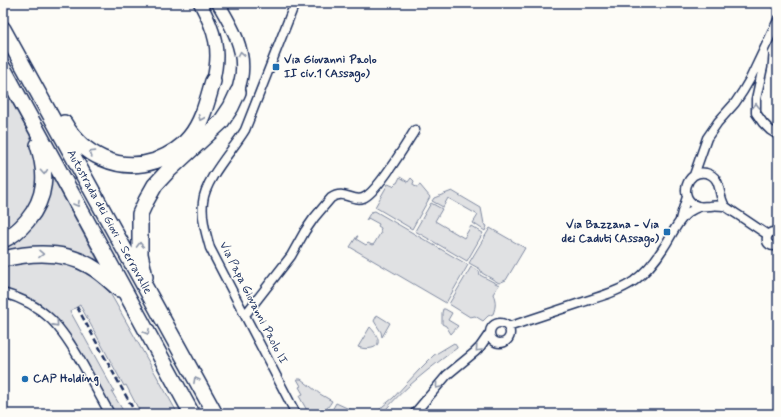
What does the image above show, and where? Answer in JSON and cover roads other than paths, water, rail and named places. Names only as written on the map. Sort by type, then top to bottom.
[{"type":"highway","points":[[3,20],[24,52],[64,124],[72,135],[91,153],[110,162],[129,165],[145,164],[172,153],[179,148],[198,126],[204,113],[213,81]]},
{"type":"highway","name":"Autostrada dei Giovi - Serravalle","points":[[3,29],[215,414]]},
{"type":"highway","name":"Autostrada dei Giovi - Serravalle","points":[[3,68],[192,414]]},
{"type":"highway","points":[[151,297],[140,254],[140,214],[155,185],[221,122],[231,107],[238,92]]},
{"type":"highway","points":[[3,240],[14,234],[32,215],[41,198],[44,186],[45,174],[43,163],[25,108]]},
{"type":"highway","points":[[3,259],[35,254],[57,254],[69,257],[89,265],[98,271],[128,298]]},
{"type":"main road","points":[[200,3],[211,26],[216,42],[217,60],[213,81]]},
{"type":"main road","points":[[218,3],[238,40],[242,57],[242,72],[238,92]]},
{"type":"street","name":"Via Papa Giovanni Paolo II","points":[[295,3],[245,130],[211,180],[206,190],[203,202],[204,227],[210,248],[296,414]]},
{"type":"street","points":[[694,175],[707,138],[718,122],[736,103],[750,79],[778,20]]},
{"type":"street","points":[[764,50],[764,67],[756,99],[756,113],[763,124],[778,135]]},
{"type":"street","points":[[245,315],[291,256],[305,231],[331,198],[334,196],[346,195],[361,199],[368,196],[384,177],[415,130]]},
{"type":"street","points":[[702,155],[705,168],[718,183],[719,192],[725,206],[768,235]]},
{"type":"street","points":[[508,327],[605,295],[633,282],[652,264],[679,221],[687,197],[686,188],[690,178],[699,173],[709,174]]},
{"type":"street","points":[[709,206],[716,200],[719,192]]},
{"type":"street","points":[[687,197],[694,205],[704,207],[725,206]]},
{"type":"street","points":[[679,221],[693,208],[699,206]]},
{"type":"street","points":[[768,235],[773,232],[778,234]]},
{"type":"street","points":[[768,235],[768,243],[771,246],[778,245]]},
{"type":"street","points":[[3,293],[25,300],[51,318],[71,344],[110,414]]},
{"type":"street","points":[[3,298],[25,300]]},
{"type":"street","points":[[414,414],[447,375],[480,347],[489,334],[491,328],[496,323],[503,323],[508,327],[510,334],[505,342],[498,343],[492,340],[489,334]]},
{"type":"railway","points":[[77,307],[136,414]]},
{"type":"place","name":"Via Giovanni Paolo II civ.1 (Assago)","points":[[276,67]]},
{"type":"place","name":"Via Bazzana - Via dei Caduti (Assago)","points":[[667,232]]},
{"type":"place","name":"CAP Holding","points":[[25,379]]}]
